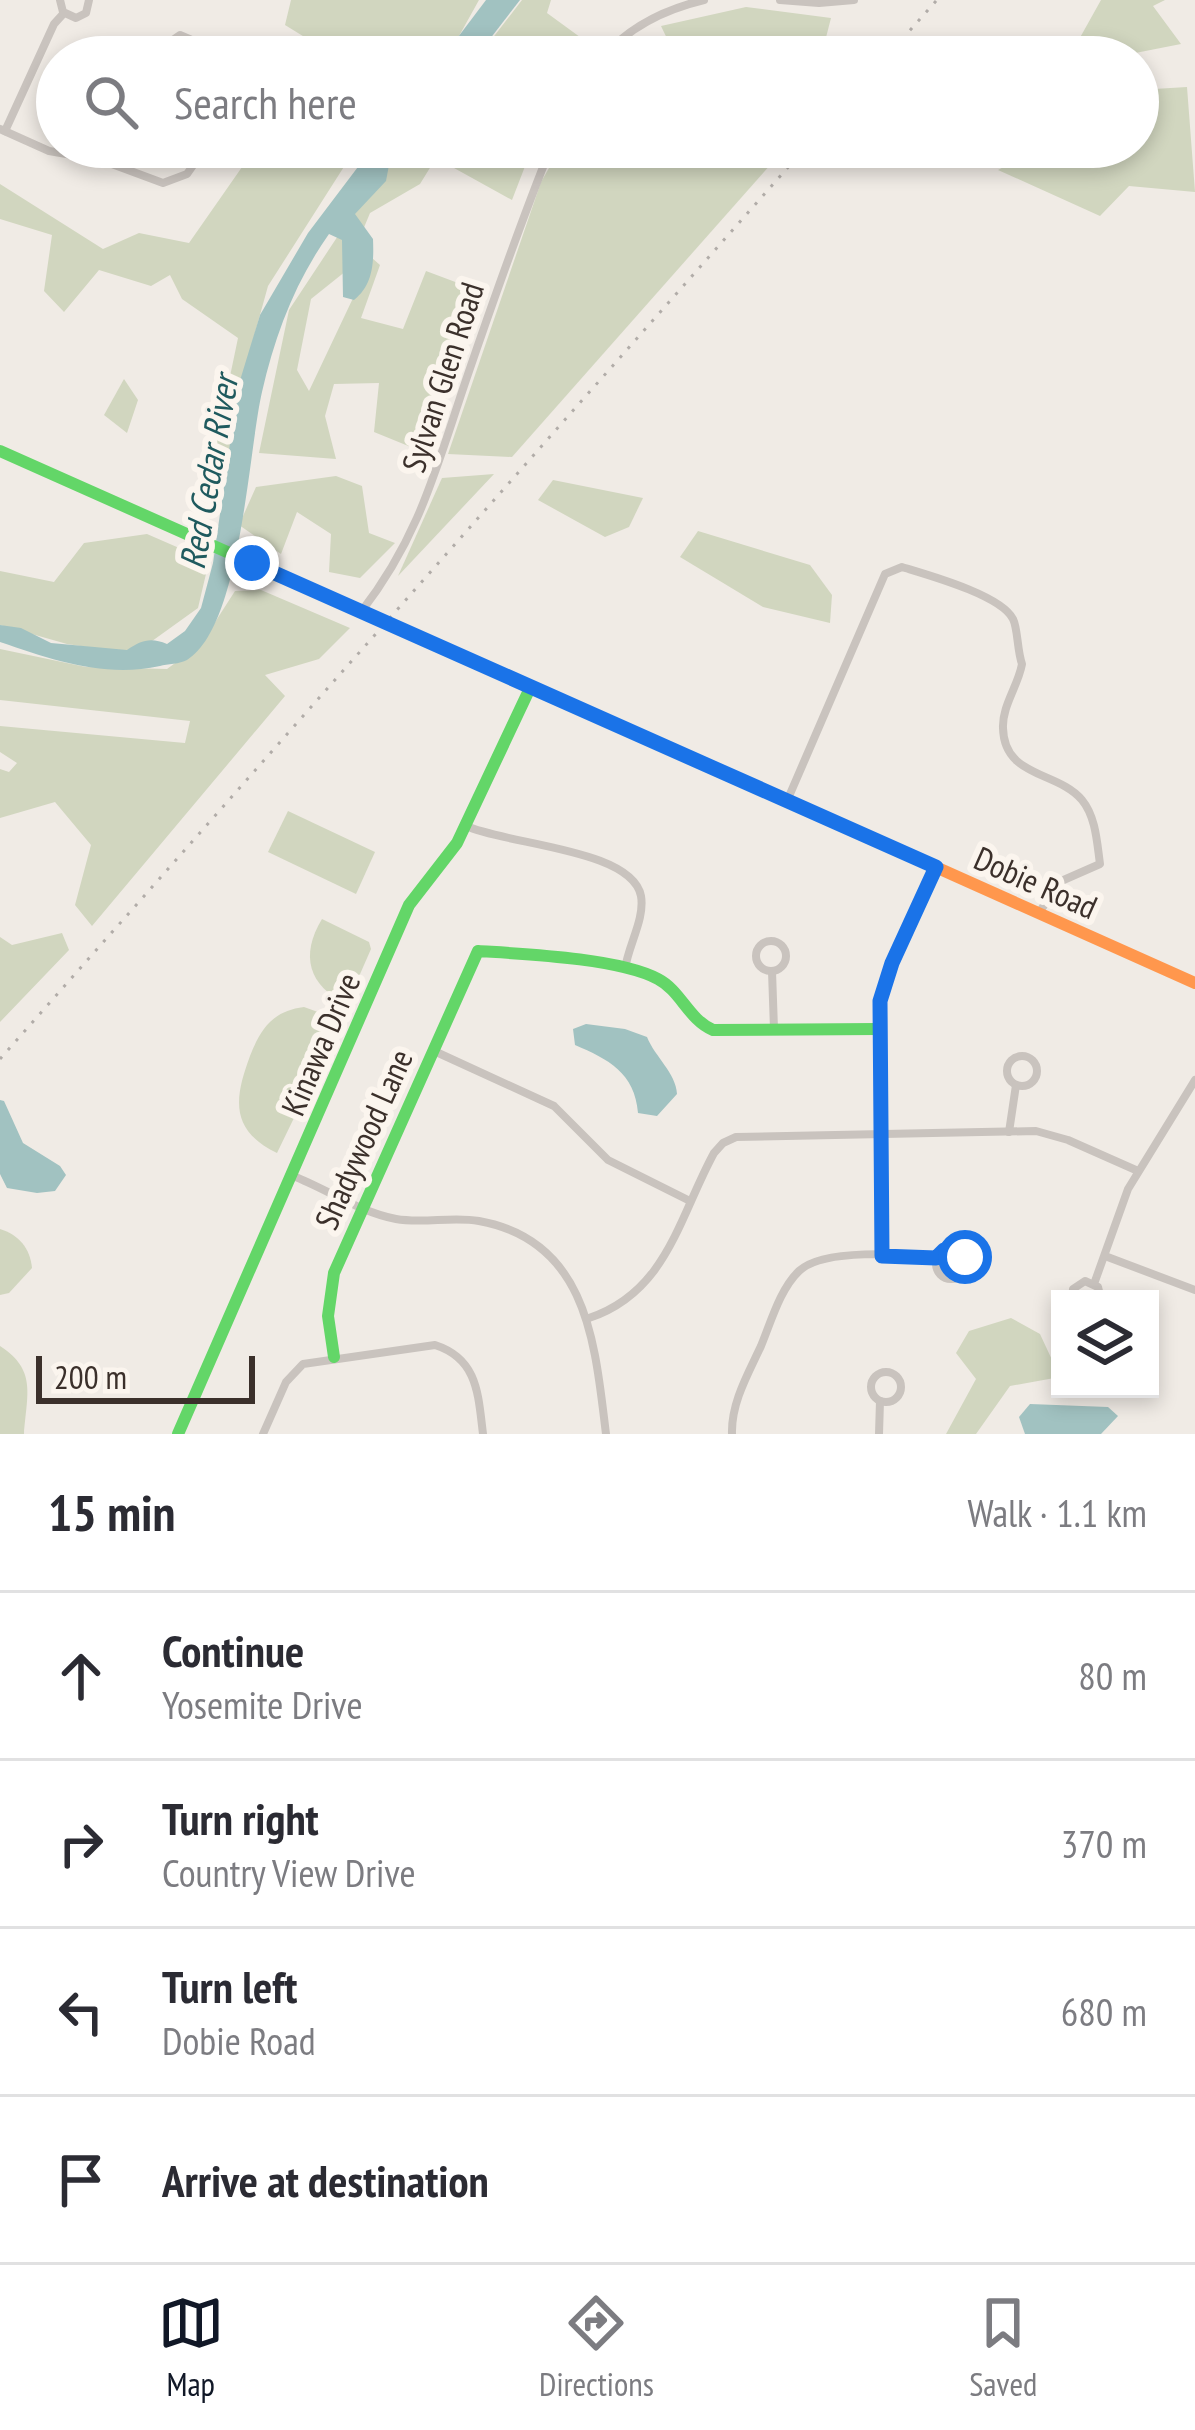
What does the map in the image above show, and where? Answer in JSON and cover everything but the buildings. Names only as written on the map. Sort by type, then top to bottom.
[{"type":"street","points":[[60,0],[64,13],[73,18],[83,15],[89,0]]},
{"type":"street","points":[[626,36],[657,16],[704,0]]},
{"type":"street","points":[[780,0],[854,0]]},
{"type":"street","points":[[48,36],[64,13]]},
{"type":"street","points":[[36,61],[2,130],[36,145]]},
{"type":"street","points":[[123,168],[164,183],[187,175],[192,168]]},
{"type":"street","name":"Sylvan Glen Road","points":[[361,612],[398,560],[422,511],[543,168]]},
{"type":"street","name":"Dobie Road","points":[[0,451],[1195,983]]},
{"type":"street","points":[[787,801],[885,574],[902,567],[994,600],[1014,622],[1022,664],[1004,718],[1006,745],[1024,768],[1081,799],[1091,814],[1100,864],[1059,882],[1039,913]]},
{"type":"street","name":"Kinawa Drive","points":[[178,1434],[409,905],[447,860],[466,826],[531,686]]},
{"type":"street","points":[[466,826],[606,860],[629,874],[641,908],[625,969],[665,983],[701,1026],[712,1030],[877,1029]]},
{"type":"street","points":[[882,1256],[880,1001],[936,867]]},
{"type":"street","name":"Shadywood Lane","points":[[334,1357],[329,1290],[478,951],[625,969]]},
{"type":"street","points":[[772,971],[774,1031]]},
{"type":"street","points":[[432,1050],[554,1106],[608,1160],[690,1201]]},
{"type":"street","points":[[1018,1056],[1028,1056],[1037,1068],[1035,1078],[1027,1085],[1016,1085],[1009,1079],[1008,1065],[1018,1056]]},
{"type":"street","points":[[1097,1290],[1094,1284],[1118,1213],[1138,1171],[1195,1080]]},
{"type":"street","points":[[1009,1132],[1016,1085]]},
{"type":"street","points":[[589,1318],[614,1308],[661,1266],[714,1153],[736,1137],[1052,1134],[1138,1171]]},
{"type":"street","points":[[293,1176],[398,1220],[480,1221],[516,1234],[562,1272],[589,1318],[607,1434]]},
{"type":"street","points":[[732,1434],[738,1397],[794,1276],[819,1259],[936,1258],[944,1250],[956,1249],[965,1257],[965,1269],[957,1278],[945,1278],[937,1270],[936,1258]]},
{"type":"street","points":[[1105,1256],[1195,1290]]},
{"type":"street","points":[[1075,1290],[1085,1281],[1094,1284]]},
{"type":"street","points":[[263,1434],[291,1375],[303,1364],[416,1346],[450,1350],[472,1371],[483,1434]]},
{"type":"street","points":[[879,1434],[880,1401],[871,1390],[872,1379],[880,1372],[890,1372],[899,1378],[901,1392],[895,1400],[880,1401]]},
{"type":"green space","points":[[291,0],[479,0],[459,36],[303,36],[285,25]]},
{"type":"green space","points":[[522,0],[551,0],[547,13],[579,36],[494,36]]},
{"type":"green space","points":[[1101,0],[1165,0],[1153,6],[1181,44],[1159,48],[1159,36],[1081,36]]},
{"type":"green space","points":[[746,7],[831,18],[826,36],[666,36],[661,26]]},
{"type":"green space","points":[[1187,87],[1195,192],[1129,186],[1100,216],[998,170],[1159,168],[1159,89]]},
{"type":"green space","points":[[241,168],[343,168],[268,286],[243,376],[232,452],[214,453],[238,338],[182,299],[170,275],[151,286],[99,270],[64,312],[44,291],[52,235],[0,219],[0,184],[103,249],[139,233],[189,243]]},
{"type":"green space","points":[[383,168],[430,168],[420,184],[370,213],[346,271],[311,299],[297,370],[309,391],[372,258],[380,265],[361,318],[403,329],[426,271],[482,292],[428,454],[374,432],[379,383],[334,384],[325,416],[336,459],[259,453],[289,310]]},
{"type":"green space","points":[[454,168],[524,168],[512,200]]},
{"type":"green space","points":[[549,168],[767,168],[512,457],[448,454]]},
{"type":"green space","points":[[124,379],[138,400],[127,433],[104,415]]},
{"type":"green space","points":[[494,474],[398,576],[442,478]]},
{"type":"green space","points":[[336,476],[362,486],[369,533],[395,543],[360,578],[329,572],[331,534],[297,512],[281,554],[239,525],[256,487]]},
{"type":"green space","points":[[553,480],[643,498],[629,527],[605,537],[538,500]]},
{"type":"green space","points":[[698,531],[810,565],[832,595],[830,623],[763,607],[680,557]]},
{"type":"green space","points":[[147,534],[209,561],[198,608],[134,654],[67,644],[0,625],[0,571],[54,582],[84,543]]},
{"type":"green space","points":[[261,590],[350,628],[319,659],[265,675],[285,696],[92,926],[75,905],[91,845],[55,802],[0,818],[0,769],[9,772],[17,763],[0,752],[0,726],[185,743],[190,721],[0,700],[0,649],[86,667],[167,669],[201,644],[235,591]]},
{"type":"green space","points":[[288,811],[375,852],[356,894],[268,852]]},
{"type":"green space","points":[[322,919],[369,942],[371,949],[347,1004],[324,988],[312,968],[311,945]]},
{"type":"green space","points":[[62,933],[69,950],[0,1022],[0,937],[12,945]]},
{"type":"green space","points":[[304,1007],[340,1020],[277,1153],[244,1124],[241,1086],[264,1029],[284,1012]]},
{"type":"green space","points":[[0,1229],[22,1243],[32,1268],[9,1293],[0,1295]]},
{"type":"green space","points":[[1011,1318],[1040,1334],[1051,1358],[1051,1379],[1010,1386],[976,1434],[946,1434],[976,1379],[956,1353],[969,1331]]},
{"type":"green space","points":[[0,1346],[25,1374],[24,1434],[0,1434]]},
{"type":"water","points":[[486,0],[520,0],[492,36],[459,36]]},
{"type":"water","points":[[357,168],[388,168],[386,181],[355,214],[373,239],[369,280],[360,294],[354,300],[343,297],[342,240],[329,234],[296,290],[280,330],[262,392],[231,577],[205,642],[184,661],[119,670],[59,661],[0,642],[0,625],[21,628],[51,643],[127,650],[146,641],[167,644],[185,631],[201,608],[213,563],[238,387],[260,315],[308,233]]},
{"type":"water","points":[[586,1024],[647,1037],[677,1094],[657,1116],[638,1113],[632,1087],[618,1069],[575,1045],[573,1029]]},
{"type":"water","points":[[0,1100],[23,1143],[60,1166],[66,1175],[55,1191],[7,1188],[0,1174]]},
{"type":"water","points":[[1030,1404],[1108,1407],[1118,1416],[1101,1434],[1025,1434],[1019,1417]]},
{"type":"railway","points":[[905,36],[937,0]]},
{"type":"railway","points":[[0,1059],[787,168]]},
{"type":"traffic: fast","points":[[0,451],[911,856]]},
{"type":"traffic: fast","points":[[178,1434],[409,905],[457,843],[531,686]]},
{"type":"traffic: fast","points":[[334,1357],[328,1316],[334,1273],[478,951],[571,958],[641,972],[666,984],[713,1030],[877,1029]]},
{"type":"traffic: slow","points":[[911,856],[1195,983]]},
{"type":"route","points":[[252,563],[936,867],[880,1001],[882,1256],[936,1258],[952,1248],[965,1257]]},
{"type":"water label","name":"Red Cedar River","points":[[208,472]]}]
